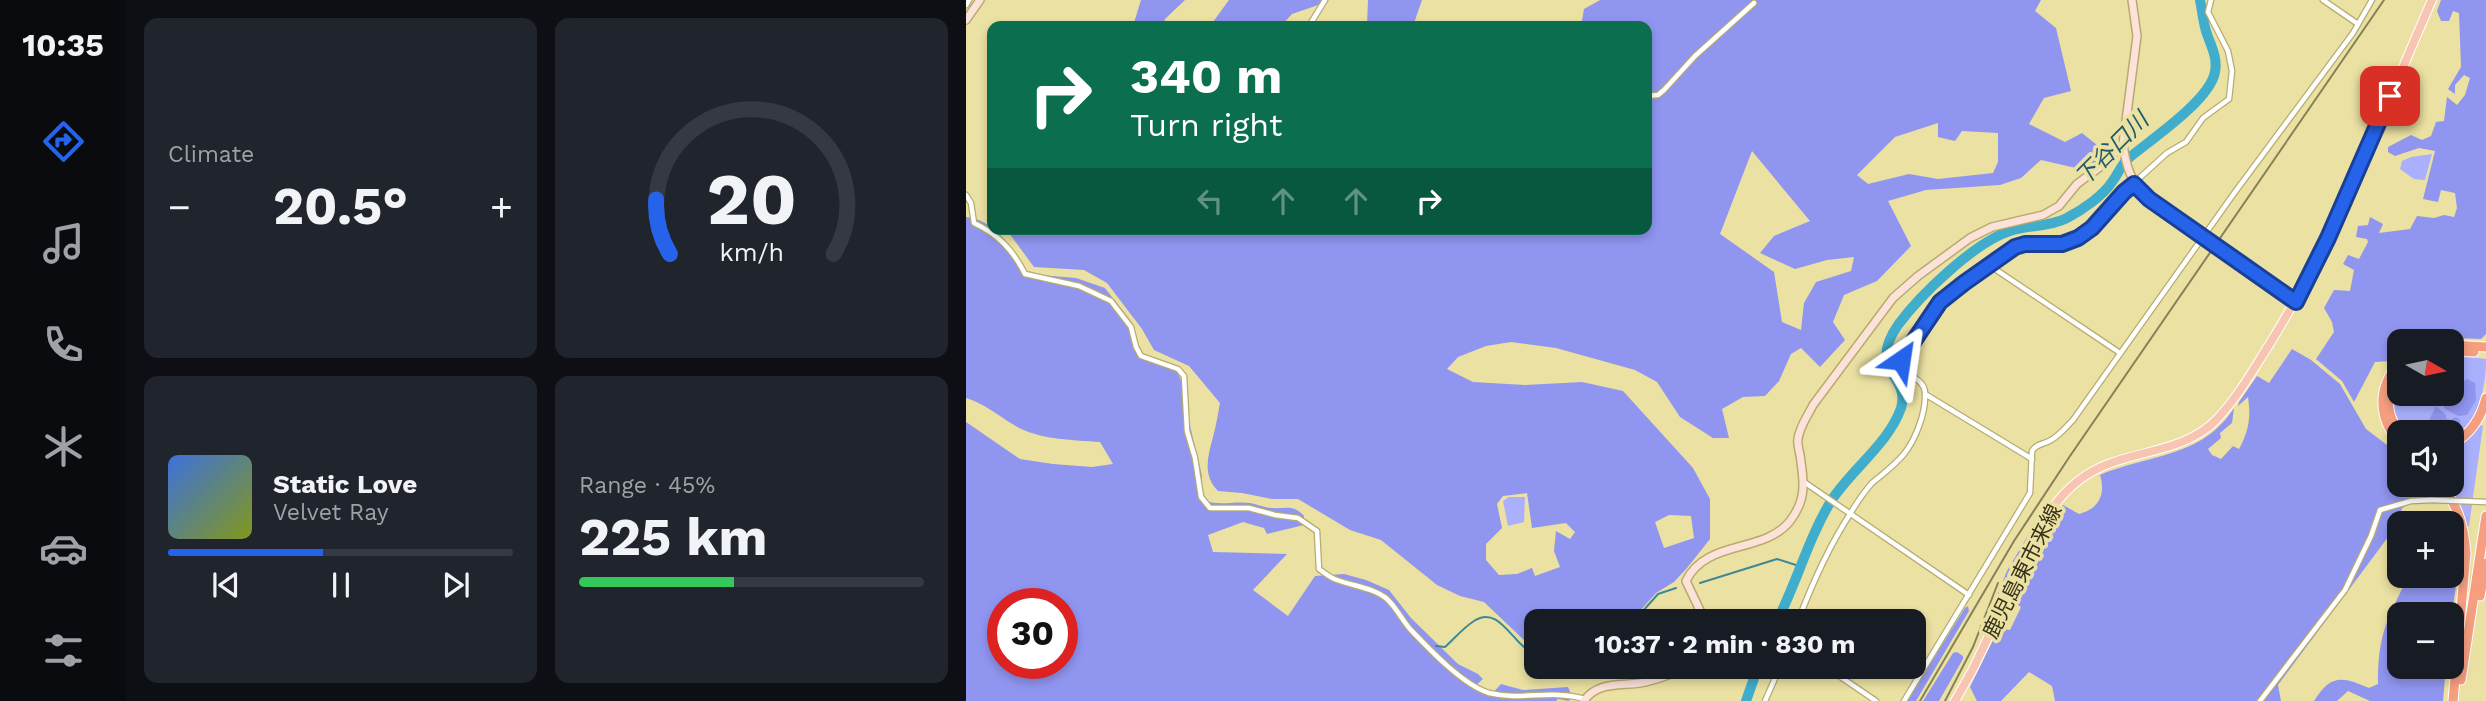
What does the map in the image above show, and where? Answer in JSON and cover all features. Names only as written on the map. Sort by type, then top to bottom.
[{"type":"highway","points":[[2464,347],[2485,350]]},
{"type":"highway","points":[[2464,351],[2485,350]]},
{"type":"highway","points":[[2387,381],[2382,399],[2387,426]]},
{"type":"highway","points":[[2464,435],[2472,429],[2480,416],[2486,398]]},
{"type":"highway","points":[[2450,497],[2457,507],[2465,535],[2466,553],[2456,699]]},
{"type":"highway","points":[[2456,699],[2486,516]]},
{"type":"highway","points":[[2456,699],[2486,563]]},
{"type":"main road","name":"鹿児島東市来線","points":[[1955,701],[2042,525],[2065,492],[2077,481],[2108,464],[2197,435],[2214,422],[2241,389],[2296,302],[2328,238],[2432,0]]},
{"type":"street","points":[[966,5],[969,0]]},
{"type":"street","points":[[966,20],[980,0]]},
{"type":"street","points":[[1312,21],[1325,0]]},
{"type":"street","points":[[2132,0],[2137,36],[2123,144],[2126,163],[2134,184],[2149,199],[2296,302]]},
{"type":"street","points":[[1803,609],[1835,536],[1850,512],[1870,486],[1907,452],[1923,414],[1925,394],[1922,384],[1901,365],[1903,355],[1940,302],[2015,247],[2025,244],[2062,244],[2078,238],[2098,222],[2124,192],[2167,153],[2186,142],[2203,118],[2229,99],[2232,71],[2228,51],[2208,12],[2211,0]]},
{"type":"street","points":[[2323,0],[2358,24]]},
{"type":"street","points":[[1904,701],[2030,493],[2034,447],[2048,443],[2073,420],[2358,24],[2372,0]]},
{"type":"street","points":[[1652,97],[1664,90],[1695,56],[1754,3]]},
{"type":"street","points":[[1699,609],[1686,581],[1690,571],[1703,558],[1769,535],[1786,526],[1793,518],[1804,493],[1797,440],[1804,424],[1813,405],[1893,298],[1970,238],[1992,227],[2043,215],[2060,206],[2077,184],[2100,167],[2123,144]]},
{"type":"street","points":[[966,195],[971,203],[974,223],[987,230]]},
{"type":"street","points":[[994,235],[1007,245],[1025,274],[1079,286],[1111,301],[1131,327],[1141,356],[1178,369],[1184,376],[1186,431],[1195,458],[1201,498],[1210,508],[1249,508],[1275,515],[1298,517],[1306,522],[1317,531],[1319,569],[1333,579],[1387,598],[1409,628],[1472,685],[1488,692],[1516,697],[1550,693],[1569,694],[1584,700],[1601,687],[1643,683],[1654,679]]},
{"type":"street","points":[[1989,265],[2120,353]]},
{"type":"street","points":[[1925,394],[2032,459]]},
{"type":"street","points":[[1804,482],[1969,595]]},
{"type":"street","points":[[2260,701],[2345,590],[2371,536],[2380,510],[2411,501],[2486,502]]},
{"type":"street","points":[[1765,701],[1775,679]]},
{"type":"street","points":[[1844,679],[1876,701]]},
{"type":"shaded area","points":[[1141,0],[1185,0],[1164,21],[1135,21]]},
{"type":"shaded area","points":[[1229,0],[1327,0],[1292,14],[1286,21],[1214,21]]},
{"type":"shaded area","points":[[1368,0],[1422,0],[1415,21],[1367,21]]},
{"type":"shaded area","points":[[1600,0],[2041,0],[2035,11],[2056,28],[2071,91],[2044,98],[2029,124],[2065,142],[2082,133],[2097,145],[2096,167],[2076,168],[2041,160],[2021,178],[2000,185],[1926,190],[1888,201],[1911,246],[1877,281],[1844,295],[1833,322],[1845,340],[1820,367],[1801,348],[1791,354],[1779,381],[1765,396],[1743,397],[1722,409],[1729,438],[1713,438],[1680,417],[1657,382],[1635,370],[1556,348],[1511,342],[1486,346],[1458,357],[1447,369],[1473,382],[1525,385],[1582,382],[1623,391],[1693,468],[1710,499],[1710,539],[1674,582],[1656,593],[1642,609],[1524,609],[1524,640],[1484,602],[1460,596],[1437,585],[1381,540],[1350,530],[1298,499],[1272,499],[1218,491],[1210,478],[1208,465],[1220,403],[1189,366],[1154,350],[1142,329],[1107,283],[1084,270],[1034,267],[1010,235],[1652,235],[1652,21],[1582,21],[1584,9]],"holes":[[[1938,123],[1938,137],[1955,141],[1962,131],[1998,133],[1998,162],[1993,173],[1938,179],[1909,174],[1868,184],[1857,175],[1895,137]],[[1752,151],[1810,221],[1774,236],[1760,253],[1795,269],[1827,260],[1854,257],[1851,271],[1816,282],[1804,303],[1801,330],[1782,322],[1774,272],[1720,234]],[[1527,493],[1532,528],[1566,523],[1575,532],[1570,539],[1556,531],[1554,551],[1560,567],[1535,576],[1532,568],[1517,574],[1499,575],[1486,560],[1486,544],[1502,528],[1497,504],[1503,496]],[[1669,515],[1691,516],[1694,538],[1664,548],[1655,522]]]},
{"type":"shaded area","points":[[2441,0],[2486,0],[2486,334],[2481,339],[2464,338],[2464,329],[2387,329],[2387,361],[2375,362],[2354,402],[2342,381],[2316,359],[2334,332],[2324,308],[2334,290],[2350,291],[2354,270],[2343,264],[2348,255],[2359,259],[2368,242],[2367,239],[2356,237],[2358,226],[2368,225],[2370,217],[2383,224],[2379,233],[2410,229],[2417,216],[2454,217],[2457,208],[2455,193],[2441,190],[2438,202],[2423,199],[2435,151],[2419,148],[2395,156],[2388,152],[2388,147],[2411,135],[2422,140],[2431,136],[2436,122],[2444,121],[2447,97],[2457,105],[2465,95],[2470,78],[2464,75],[2455,85],[2455,94],[2448,89],[2461,67],[2459,13],[2453,11],[2449,21],[2441,21],[2437,11]]},
{"type":"shaded area","points":[[2432,154],[2425,180],[2414,179],[2400,169],[2402,161]]},
{"type":"shaded area","points":[[966,217],[987,224],[987,235],[1000,235],[1027,271],[1076,278],[1105,288],[1132,323],[1137,347],[1147,357],[1167,364],[1177,371],[1183,385],[1202,476],[1199,488],[1209,502],[1289,508],[1304,516],[1304,525],[1267,534],[1264,528],[1243,522],[1208,535],[1213,552],[1287,554],[1253,590],[1288,616],[1315,576],[1344,574],[1366,580],[1389,590],[1411,618],[1458,664],[1483,679],[1473,688],[1490,696],[1501,684],[1523,690],[1568,687],[1572,696],[1569,701],[966,701],[966,422],[1020,459],[1092,467],[1113,464],[1100,442],[1059,439],[1019,428],[966,398]]},
{"type":"shaded area","points":[[2292,349],[2311,360],[2340,384],[2366,429],[2387,445],[2387,497],[2424,497],[2401,511],[2387,511],[2387,538],[2278,685],[2281,701],[2055,701],[2052,686],[2029,672],[2001,701],[1977,701],[1970,687],[1999,628],[2010,630],[2021,607],[2012,601],[2057,510],[2063,505],[2079,514],[2086,512],[2099,500],[2102,488],[2100,475],[2190,446],[2206,437],[2234,408],[2232,423],[2208,449],[2212,455],[2221,459],[2233,446],[2239,449],[2248,424],[2248,397],[2238,406],[2239,402],[2257,376],[2269,383]]},
{"type":"shaded area","points":[[2464,356],[2486,359],[2479,404],[2464,428],[2464,420],[2398,420],[2394,408],[2464,406]]},
{"type":"shaded area","points":[[2467,379],[2475,383],[2476,400],[2467,415],[2458,416],[2444,406],[2464,406],[2464,381]]},
{"type":"shaded area","points":[[2436,406],[2446,415],[2446,419],[2451,420],[2429,420]]},
{"type":"shaded area","points":[[2479,425],[2483,426],[2469,526],[2466,526],[2464,511],[2453,497],[2464,497],[2464,438]]},
{"type":"shaded area","points":[[1509,497],[1525,497],[1524,522],[1508,526],[1503,501]]},
{"type":"shaded area","points":[[2043,510],[1989,623],[1986,623],[2007,571]]},
{"type":"shaded area","points":[[2403,588],[2456,588],[2454,602],[2396,602]]},
{"type":"shaded area","points":[[1968,606],[1969,611],[1916,701],[1907,701],[1921,679],[1926,679],[1926,671]]},
{"type":"shaded area","points":[[2387,623],[2387,679],[2445,679],[2443,701],[2370,701],[2348,691],[2337,701],[2314,701],[2326,686],[2338,680],[2352,681],[2369,688],[2378,684],[2381,642]]},
{"type":"shaded area","points":[[1957,652],[1963,659],[1939,701],[1923,701],[1953,653]]},
{"type":"waterway","name":"下谷口川","points":[[1783,609],[1831,501],[1879,445],[1901,408],[1900,388],[1886,353],[1889,340],[1898,325],[1934,285],[1981,246],[2010,231],[2060,221],[2092,202],[2108,187],[2127,160],[2203,95],[2211,83],[2216,66],[2200,0]]},
{"type":"waterway","points":[[1700,583],[1777,559],[1799,566]]},
{"type":"waterway","points":[[1645,609],[1658,594],[1676,588]]},
{"type":"waterway","points":[[1436,646],[1445,647],[1470,624],[1484,617],[1500,622],[1524,647]]},
{"type":"waterway","name":"下谷口川","points":[[1746,701],[1754,679]]},
{"type":"railway","points":[[1920,701],[2014,541],[2070,456],[2384,0]]},
{"type":"railway","points":[[1945,701],[1973,647],[1998,583]]},
{"type":"route","points":[[1901,360],[1940,302],[1964,283],[2015,247],[2025,244],[2062,244],[2078,238],[2092,228],[2134,184],[2149,199],[2296,302],[2328,238],[2390,96]]}]
